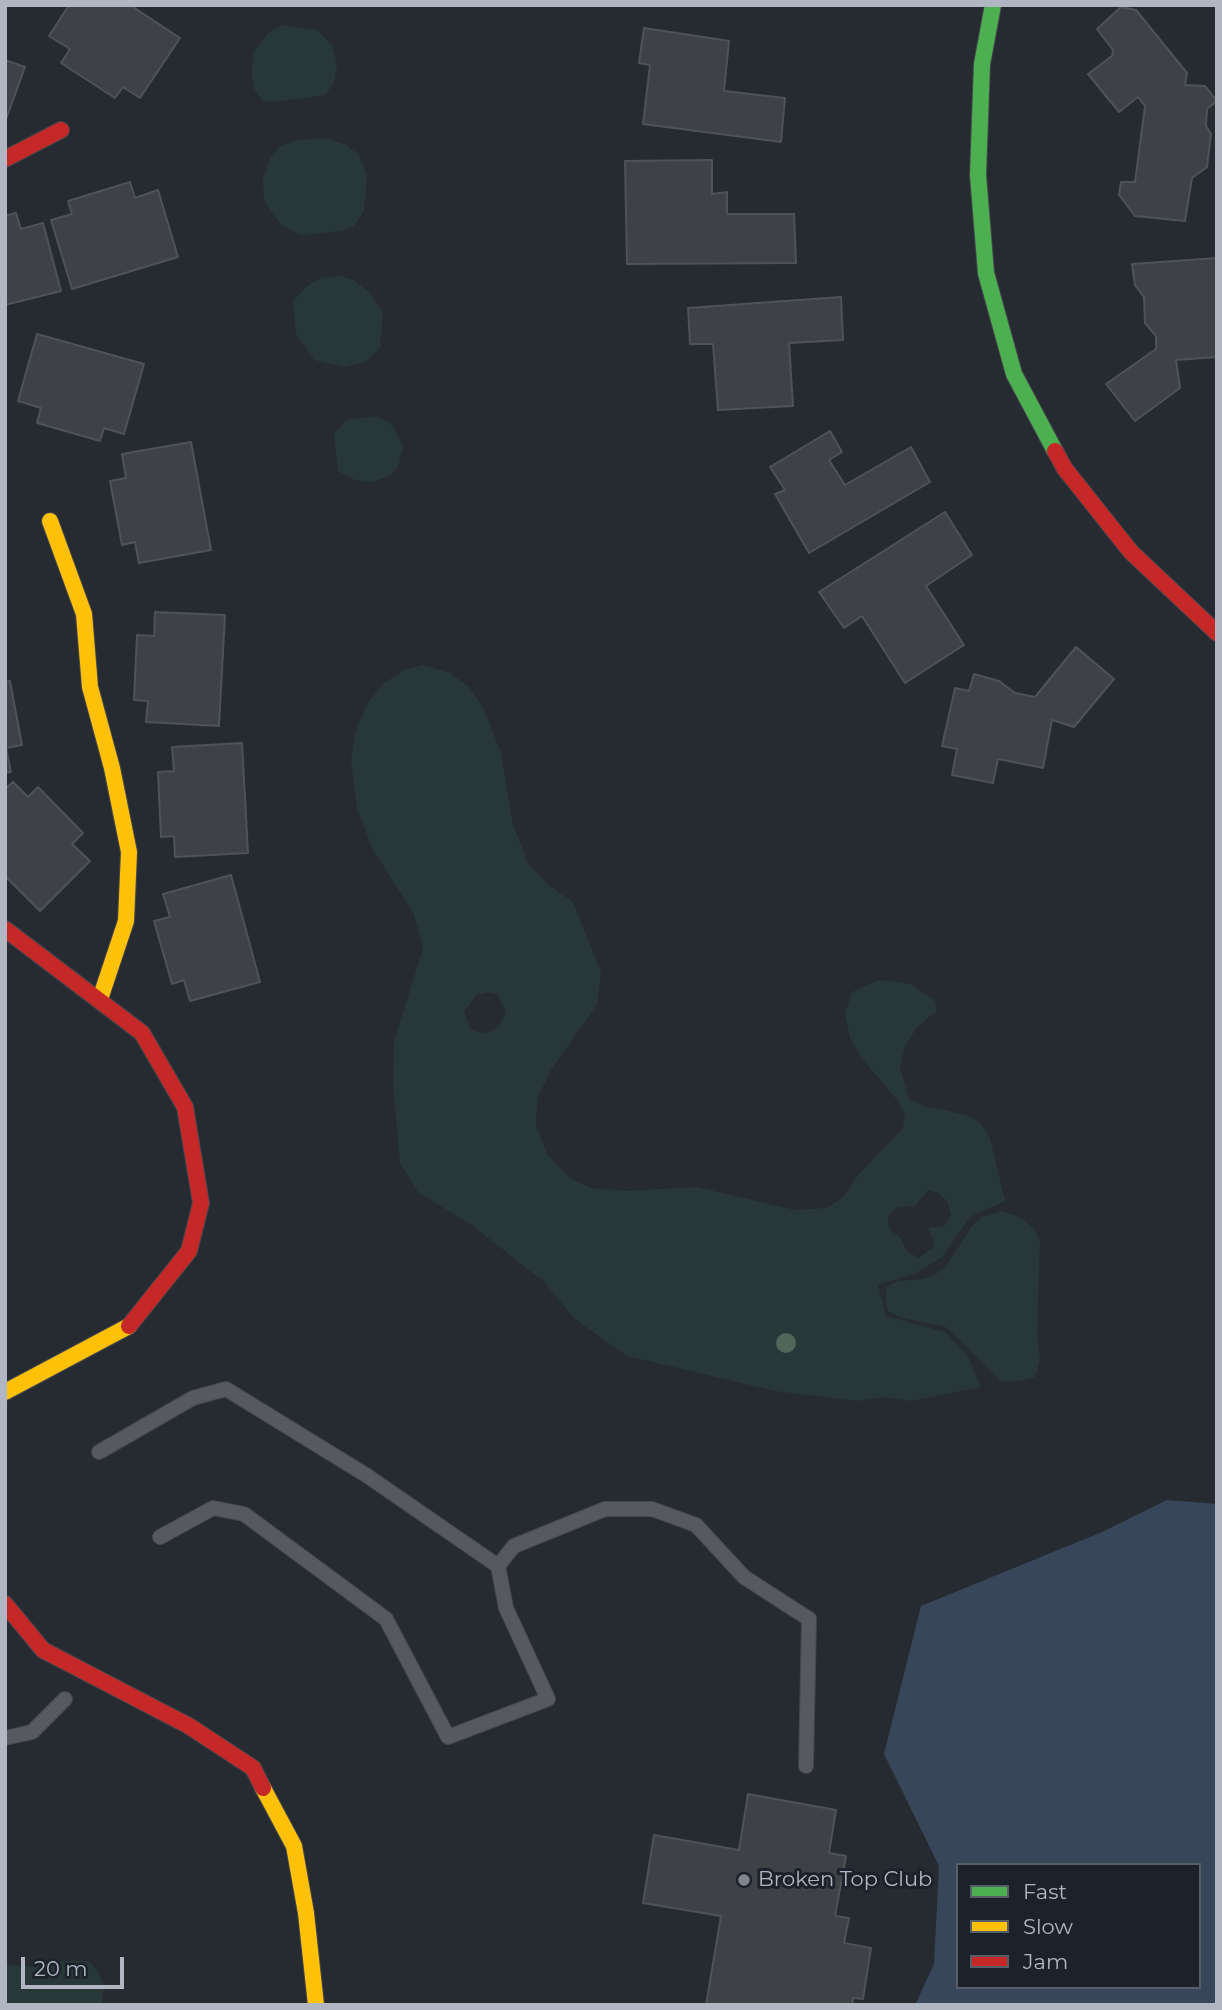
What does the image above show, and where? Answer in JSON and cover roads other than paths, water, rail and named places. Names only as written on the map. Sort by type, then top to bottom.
[{"type":"street","points":[[993,5],[982,64],[978,175],[986,273],[1014,374],[1065,469],[1130,552],[1217,633]]},
{"type":"street","points":[[5,159],[61,130]]},
{"type":"street","points":[[50,521],[84,614],[90,687],[112,768],[129,852],[126,922],[100,999]]},
{"type":"street","points":[[5,929],[142,1033],[185,1107],[201,1203],[189,1251],[134,1322],[5,1391]]},
{"type":"street","points":[[5,1604],[43,1650],[189,1726],[253,1768],[293,1846],[306,1913],[316,2005]]},
{"type":"lane","points":[[99,1452],[193,1398],[226,1389],[366,1475],[498,1566],[506,1608],[548,1699],[448,1737],[386,1619],[279,1538],[244,1514],[213,1508],[160,1537]]},
{"type":"lane","points":[[498,1566],[514,1546],[605,1509],[652,1509],[695,1525],[744,1577],[808,1619],[806,1766]]},
{"type":"lane","points":[[5,1738],[33,1732],[65,1699]]},
{"type":"water","points":[[1167,1500],[1217,1504],[1217,2005],[915,2005],[934,1964],[939,1866],[884,1754],[921,1606],[1102,1532]]},
{"type":"place","name":"Broken Top Club","points":[[744,1880]]}]
